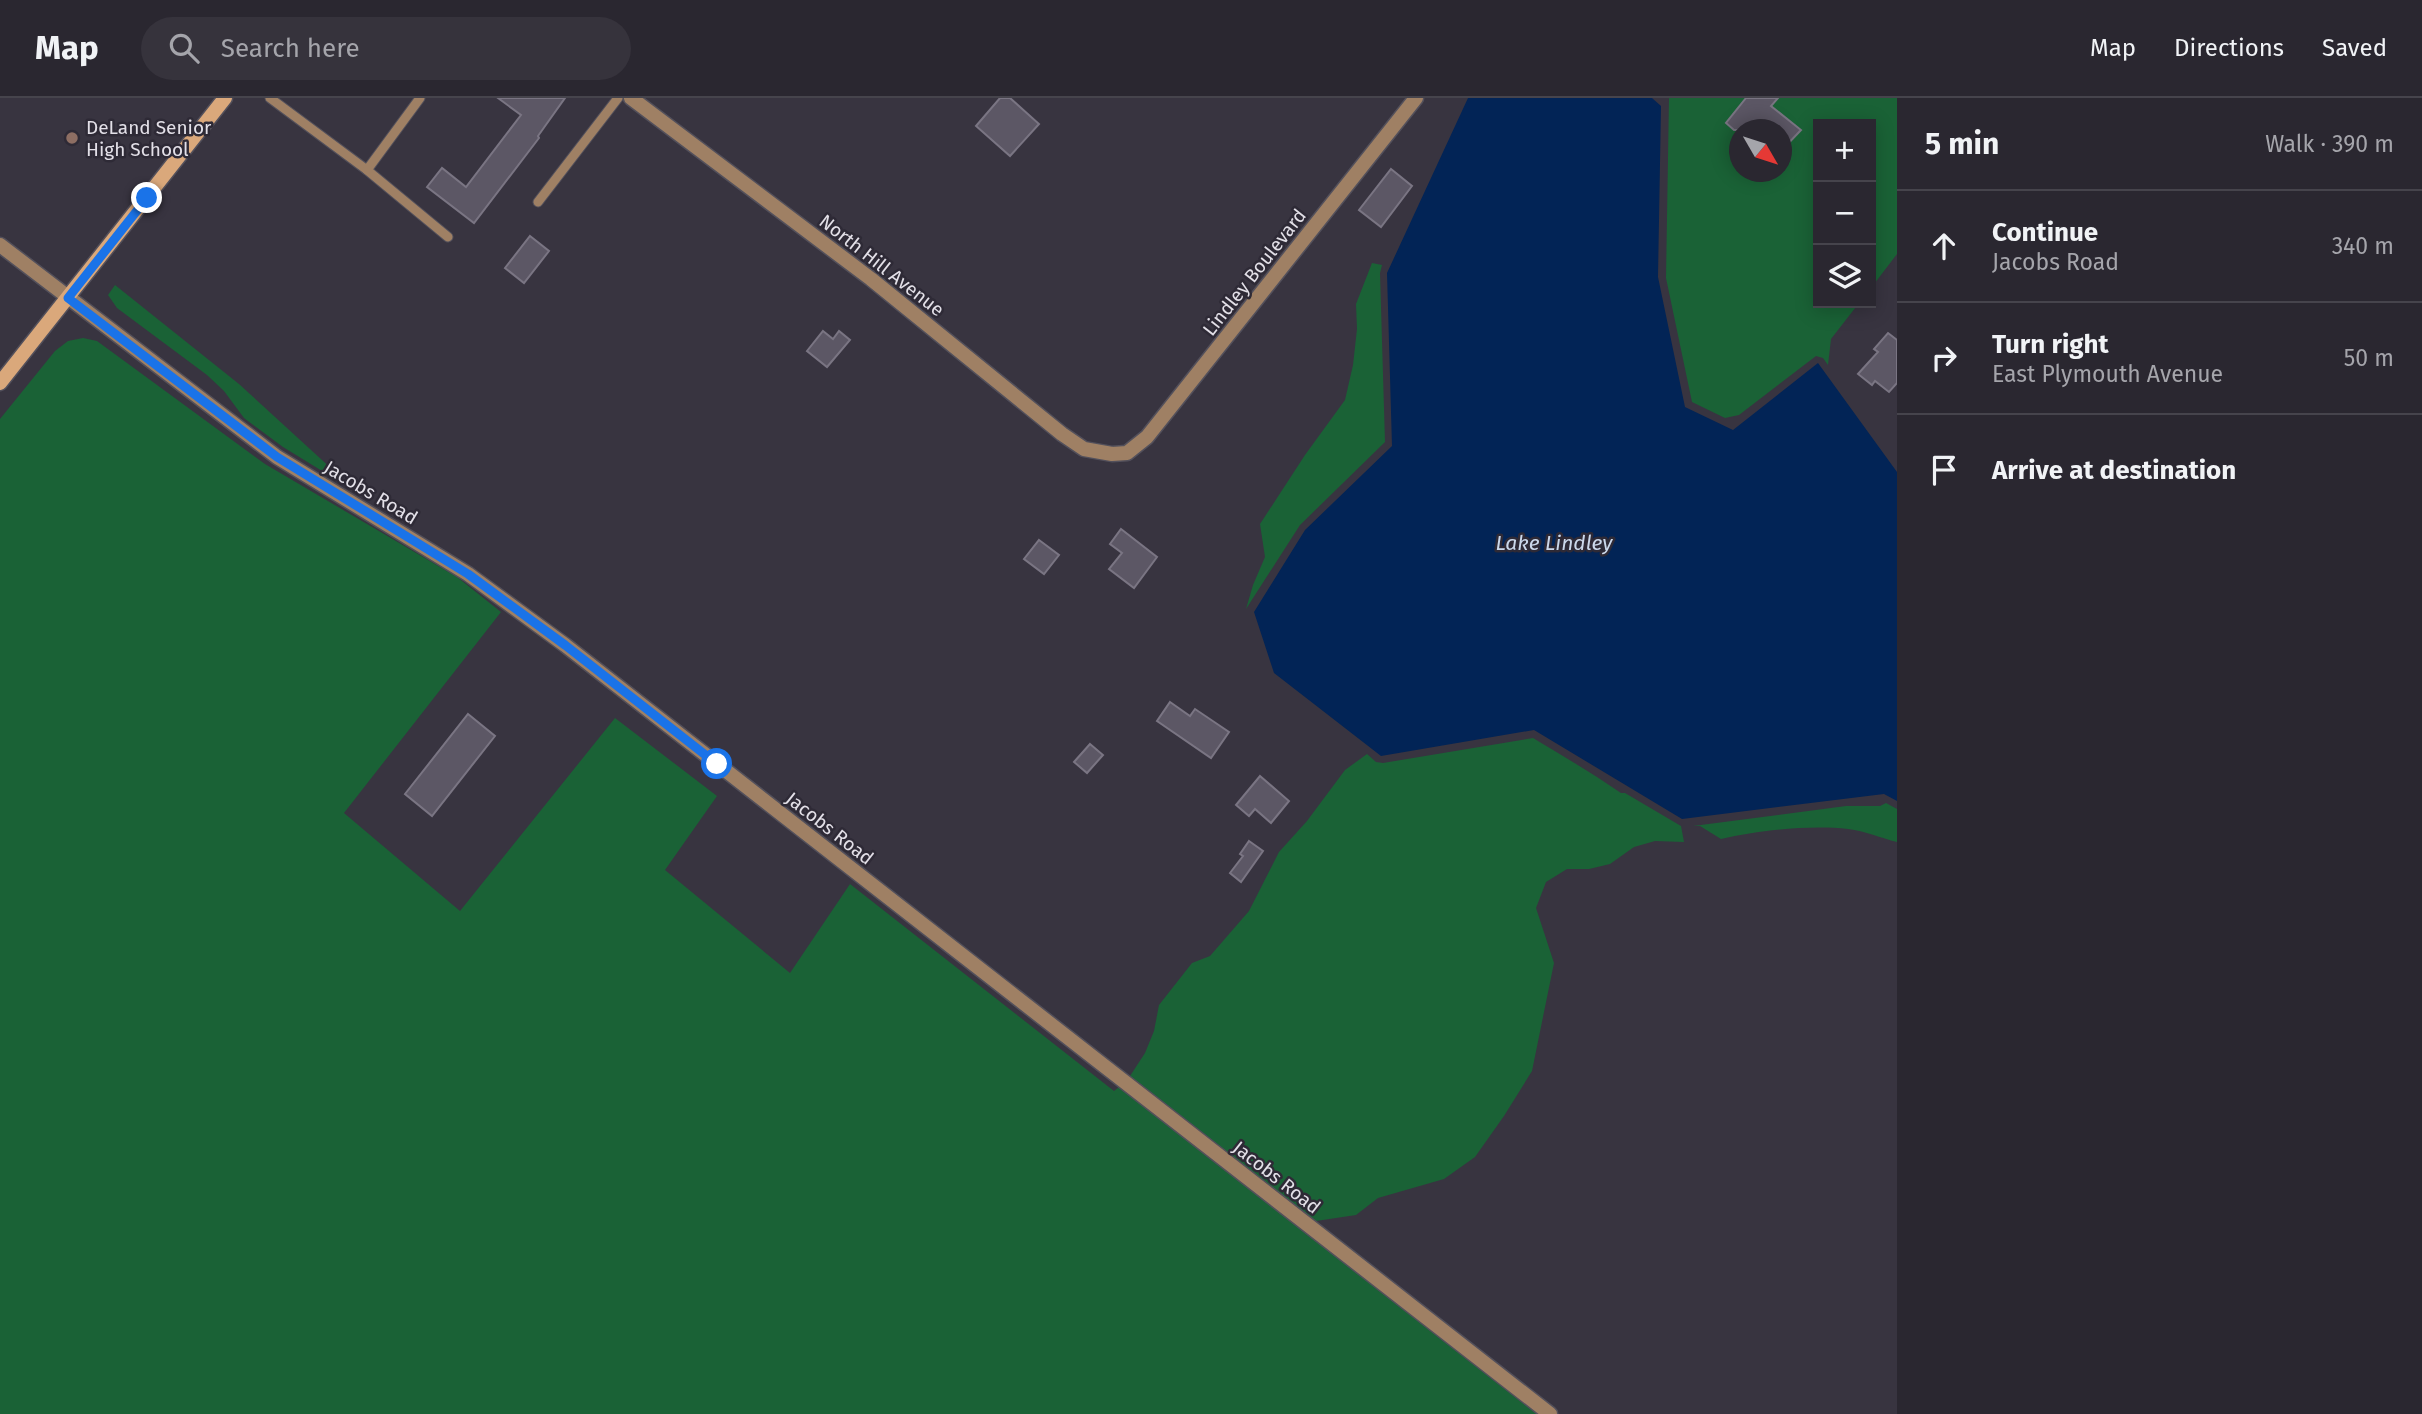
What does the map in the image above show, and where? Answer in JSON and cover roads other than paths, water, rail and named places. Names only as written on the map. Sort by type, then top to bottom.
[{"type":"main road","points":[[0,383],[225,98]]},
{"type":"street","name":"North Hill Avenue","points":[[631,98],[872,279],[1062,434],[1084,449],[1112,454]]},
{"type":"street","name":"Lindley Boulevard","points":[[1112,454],[1127,453],[1147,437],[1416,98]]},
{"type":"street","points":[[1,245],[68,298]]},
{"type":"street","name":"Jacobs Road","points":[[68,298],[277,457],[468,574],[565,645],[1550,1414]]},
{"type":"lane","points":[[270,98],[367,170],[449,237]]},
{"type":"lane","points":[[367,170],[420,98]]},
{"type":"lane","points":[[538,202],[618,98]]},
{"type":"water","name":"Lake Lindley","points":[[1468,98],[1652,98],[1661,106],[1658,277],[1685,407],[1733,430],[1818,363],[1897,472],[1897,801],[1884,794],[1682,819],[1534,730],[1381,756],[1274,673],[1254,612],[1305,530],[1392,446],[1387,273]]},
{"type":"place","name":"DeLand Senior High School","points":[[72,138]]}]
